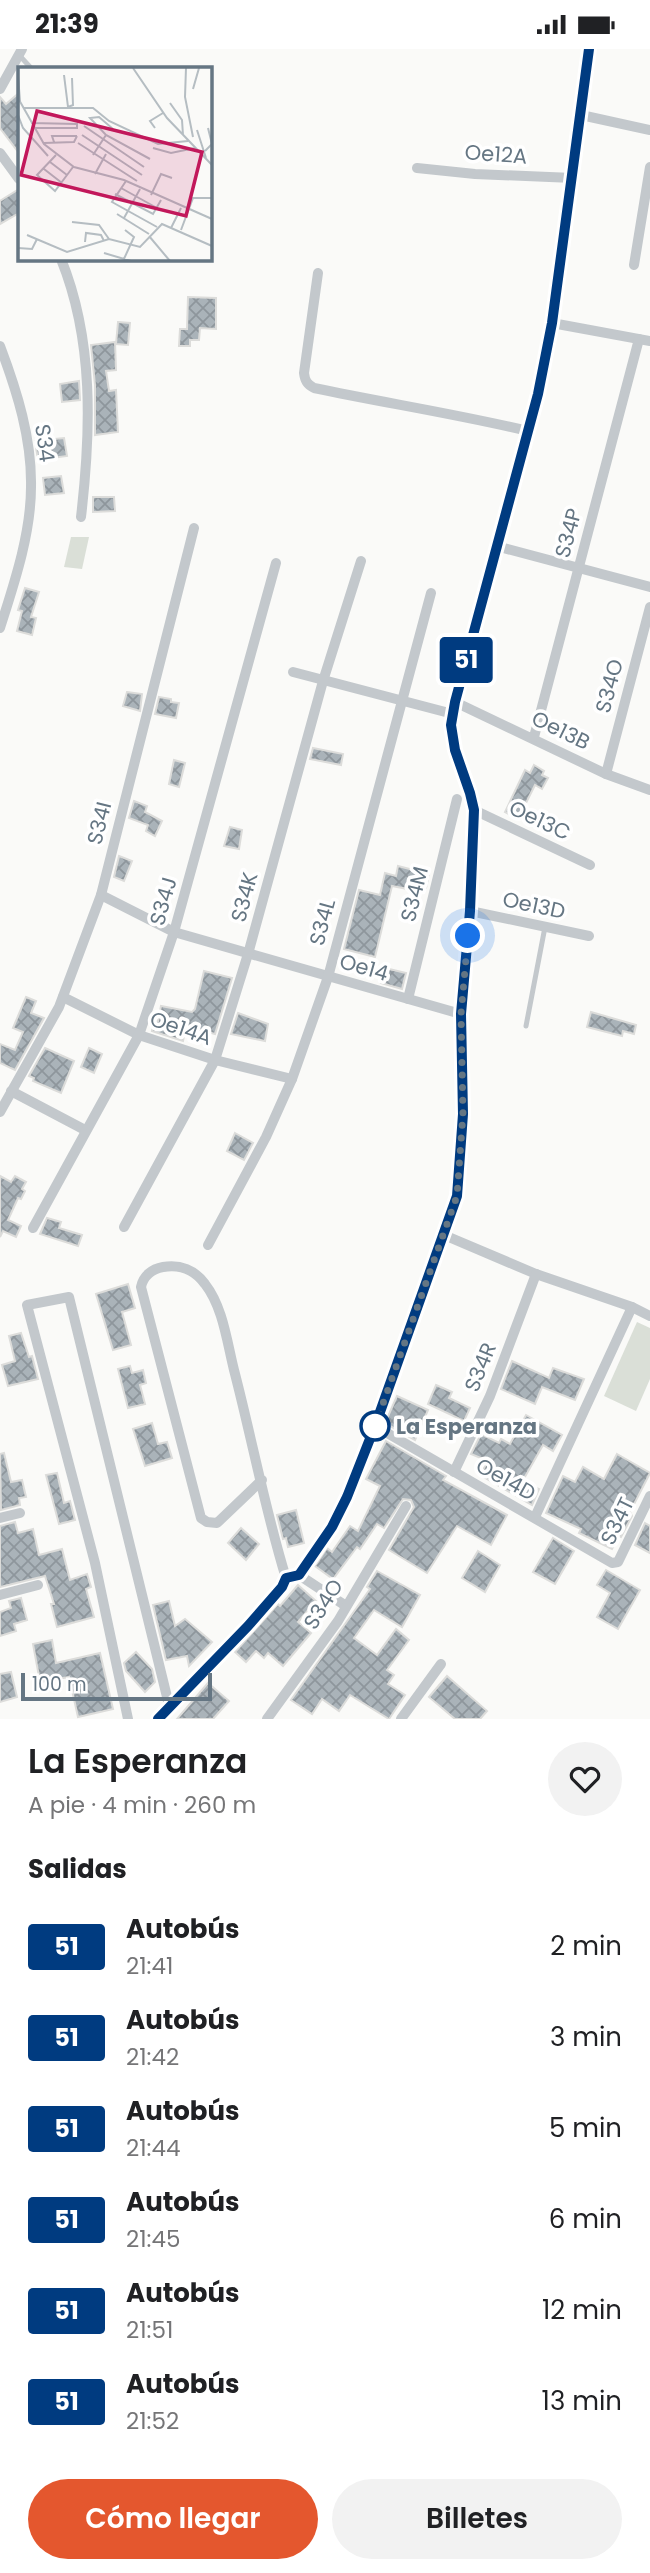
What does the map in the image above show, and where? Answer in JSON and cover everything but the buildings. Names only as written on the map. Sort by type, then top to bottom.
[{"type":"street","points":[[286,1578],[299,1575],[332,1527],[347,1497],[457,1196],[461,1158],[461,1014],[470,911],[474,810],[455,750],[451,725],[528,431],[552,323],[589,49]]},
{"type":"street","points":[[0,89],[21,52]]},
{"type":"street","points":[[581,115],[650,130]]},
{"type":"street","points":[[0,153],[18,178]]},
{"type":"street","points":[[634,265],[650,167]]},
{"type":"street","name":"Oe12A","points":[[417,168],[475,174],[573,178]]},
{"type":"street","points":[[62,261],[84,337],[88,453],[81,517]]},
{"type":"street","points":[[318,273],[304,373],[309,385],[528,431]]},
{"type":"street","points":[[552,323],[644,340]]},
{"type":"street","name":"S34P","points":[[534,737],[578,568],[644,340]]},
{"type":"street","name":"S34","points":[[0,346],[27,439],[32,488],[23,546],[0,628]]},
{"type":"street","name":"S34I","points":[[0,1112],[63,997],[101,895],[194,528]]},
{"type":"street","points":[[496,546],[650,587]]},
{"type":"street","name":"S34K","points":[[124,1227],[215,1060],[248,954],[323,681],[361,561]]},
{"type":"street","name":"S34J","points":[[33,1228],[139,1035],[174,932],[276,562]]},
{"type":"street","name":"S34L","points":[[208,1245],[266,1137],[292,1079],[328,977],[431,593]]},
{"type":"street","name":"S34O","points":[[606,774],[650,607]]},
{"type":"street","points":[[293,672],[453,714]]},
{"type":"street","name":"Oe13B","points":[[455,702],[534,737],[606,774],[650,790]]},
{"type":"street","name":"S34M","points":[[408,999],[457,799]]},
{"type":"street","name":"Oe13C","points":[[474,810],[590,865]]},
{"type":"street","name":"Oe14","points":[[101,895],[174,932],[461,1014]]},
{"type":"street","name":"Oe13D","points":[[470,911],[589,936]]},
{"type":"street","name":"Oe14A","points":[[63,997],[139,1035],[215,1060],[292,1079]]},
{"type":"street","points":[[11,1091],[85,1130]]},
{"type":"street","points":[[444,1235],[536,1275],[632,1307],[650,1316]]},
{"type":"street","points":[[158,1719],[248,1626],[282,1587],[286,1578],[262,1480],[218,1307],[201,1279],[184,1268],[155,1269],[147,1275],[141,1287],[201,1518],[217,1523],[262,1480]]},
{"type":"street","name":"S34R","points":[[454,1472],[490,1396],[536,1275]]},
{"type":"street","points":[[128,1719],[94,1563],[27,1305],[69,1297],[169,1705]]},
{"type":"street","points":[[535,1517],[632,1307]]},
{"type":"street","name":"Oe14D","points":[[375,1426],[612,1563],[618,1562]]},
{"type":"street","name":"S34T","points":[[618,1562],[650,1496]]},
{"type":"street","name":"S34O","points":[[267,1719],[338,1621],[407,1506]]},
{"type":"street","points":[[0,1518],[20,1513]]},
{"type":"street","points":[[299,1575],[346,1606]]},
{"type":"street","points":[[0,1595],[38,1585]]},
{"type":"street","points":[[401,1719],[441,1664]]},
{"type":"lane","points":[[21,52],[30,67]]},
{"type":"lane","points":[[526,1026],[545,927]]},
{"type":"shaded area","points":[[71,537],[89,537],[82,569],[64,567]]},
{"type":"shaded area","points":[[637,1322],[650,1328],[650,1379],[636,1411],[604,1396]]},
{"type":"bus line","name":"51","points":[[158,1719],[248,1626],[282,1587],[286,1578],[299,1575],[332,1527],[375,1426],[457,1196],[463,1114],[461,1014],[470,911],[474,810],[455,750],[451,725],[538,394],[552,323],[589,49]]},
{"type":"place","name":"La Esperanza","points":[[375,1426]]},
{"type":"route","points":[[375,1426],[457,1196],[463,1114],[461,1014],[468,936]]}]
